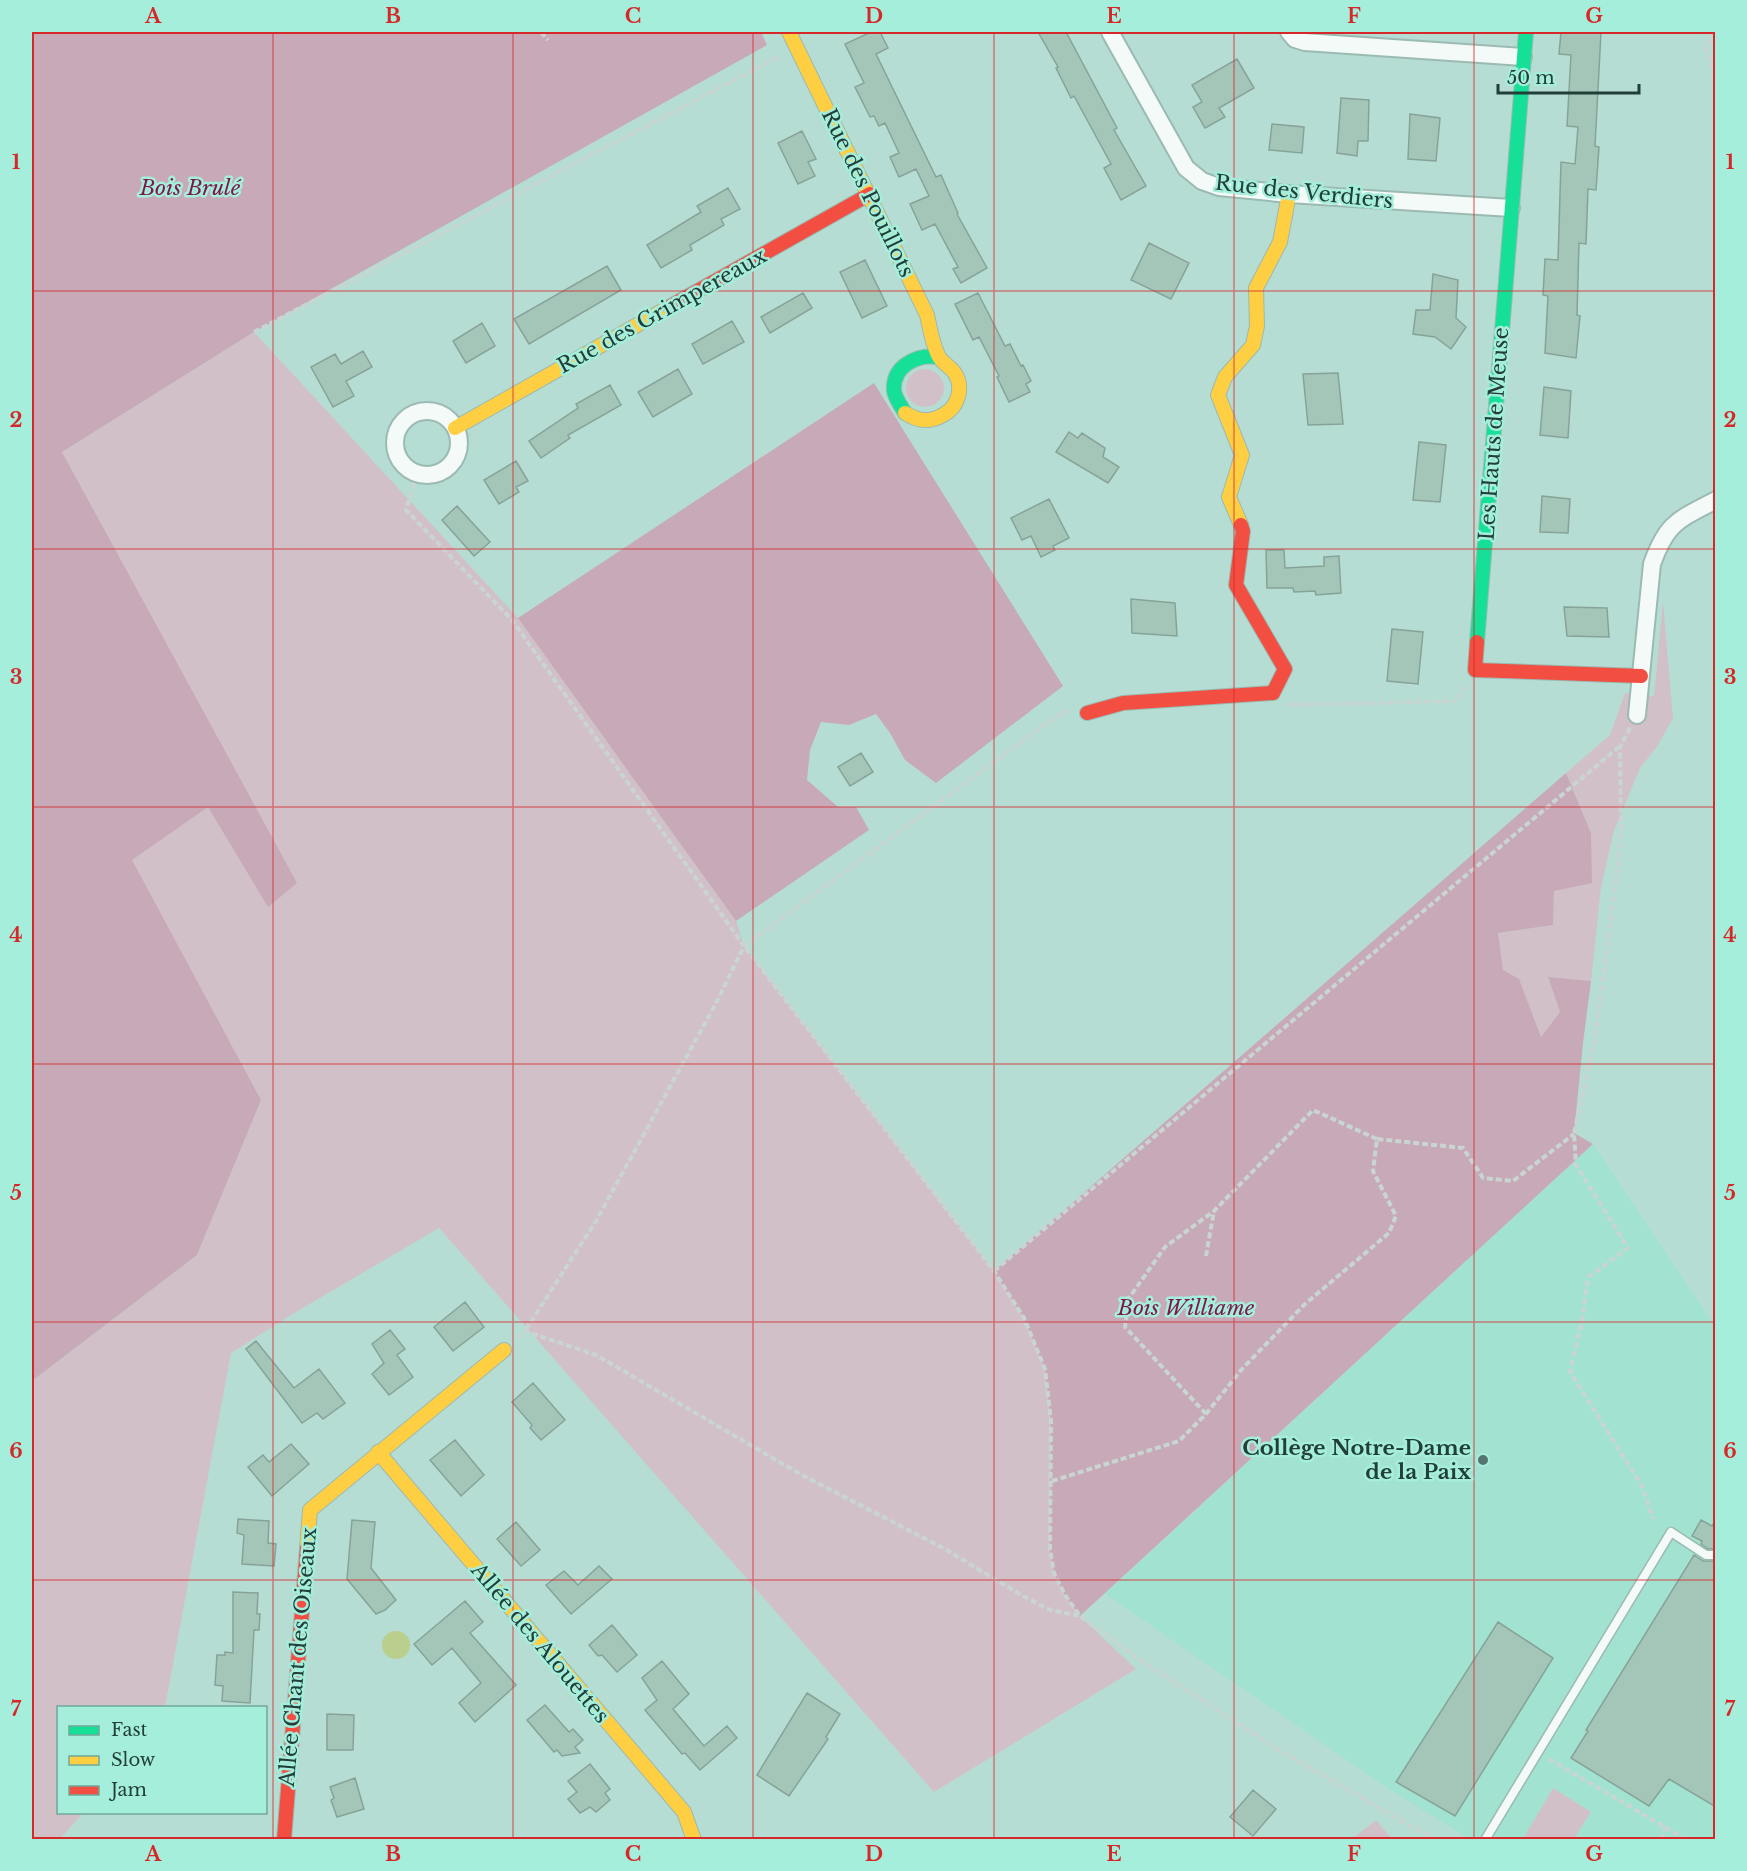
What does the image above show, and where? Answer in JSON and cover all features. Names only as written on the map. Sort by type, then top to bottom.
[{"type":"street","name":"Rue des Pouillots","points":[[789,32],[870,194],[927,315],[938,357],[951,365],[959,380],[960,395],[953,410],[940,419],[925,422],[909,417],[898,405],[894,390],[897,375],[907,362],[922,356],[938,357]]},
{"type":"street","name":"Rue des Verdiers","points":[[1110,32],[1186,168],[1202,181],[1219,187],[1289,194],[1511,208]]},
{"type":"street","points":[[1289,32],[1295,39],[1305,42],[1523,57]]},
{"type":"street","name":"Les Hauts de Meuse","points":[[1475,670],[1526,32]]},
{"type":"street","name":"Rue des Grimpereaux","points":[[455,428],[870,194]]},
{"type":"street","points":[[1087,713],[1123,703],[1273,693],[1285,669],[1236,585],[1244,531],[1229,497],[1242,455],[1218,395],[1225,377],[1253,345],[1257,326],[1256,288],[1280,242],[1289,194]]},
{"type":"street","points":[[430,411],[445,416],[455,428],[459,443],[456,458],[446,470],[431,476],[416,474],[403,465],[395,451],[395,436],[402,422],[415,413],[430,411]]},
{"type":"street","points":[[1637,716],[1652,564],[1660,542],[1677,520],[1716,500]]},
{"type":"street","points":[[1475,670],[1641,676]]},
{"type":"street","name":"Allée Chant des Oiseaux","points":[[284,1839],[310,1510],[504,1350]]},
{"type":"street","name":"Allée des Alouettes","points":[[378,1452],[684,1812],[694,1839]]},
{"type":"lane","points":[[1485,1839],[1671,1532],[1706,1555],[1716,1555]]},
{"type":"path","points":[[541,32],[548,40]]},
{"type":"path","points":[[1716,32],[1705,47],[1716,79]]},
{"type":"path","points":[[254,332],[797,47]]},
{"type":"path","points":[[416,474],[406,510],[512,620],[744,946],[994,1271],[1024,1318],[1045,1369],[1051,1421],[1050,1549],[1054,1573],[1065,1595],[1080,1616],[1140,1660],[1274,1747],[1407,1824],[1438,1839]]},
{"type":"path","points":[[1282,706],[1457,701],[1475,670]]},
{"type":"path","points":[[504,1350],[525,1331],[596,1221],[715,1005],[744,946],[1062,711],[1087,713]]},
{"type":"path","points":[[994,1271],[1620,747],[1637,716]]},
{"type":"path","points":[[1620,747],[1621,832],[1616,888],[1594,1044],[1574,1133],[1576,1165],[1628,1248],[1588,1277],[1582,1320],[1570,1372],[1642,1486],[1653,1519]]},
{"type":"path","points":[[1206,1414],[1125,1327],[1129,1298],[1165,1247],[1214,1211],[1313,1110],[1377,1139],[1463,1148],[1483,1178],[1513,1180],[1574,1133]]},
{"type":"path","points":[[1052,1480],[1179,1441],[1206,1414],[1242,1369],[1305,1304],[1389,1233],[1396,1216],[1373,1171],[1377,1139]]},
{"type":"path","points":[[1206,1256],[1214,1211]]},
{"type":"path","points":[[525,1331],[596,1355],[802,1475],[945,1549],[1023,1596],[1050,1610],[1080,1616]]},
{"type":"path","points":[[1538,1753],[1687,1839]]},
{"type":"path","points":[[1662,1839],[1665,1827]]},
{"type":"shaded area","points":[[254,332],[518,618],[736,921],[744,946],[994,1271],[1024,1318],[1045,1369],[1051,1421],[1050,1549],[1065,1595],[1080,1616],[1136,1669],[934,1792],[439,1228],[231,1353],[165,1706],[57,1706],[57,1814],[82,1814],[60,1839],[32,1840],[32,1381],[197,1255],[261,1100],[131,860],[208,806],[268,906],[296,883],[62,452]]},
{"type":"shaded area","points":[[925,369],[938,375],[944,388],[938,401],[925,407],[912,401],[906,388],[912,375]]},
{"type":"shaded area","points":[[1663,601],[1673,718],[1658,745],[1640,768],[1614,831],[1601,887],[1591,981],[1548,978],[1560,1012],[1541,1037],[1519,980],[1503,970],[1498,933],[1553,925],[1554,891],[1591,833],[1566,773],[1610,735],[1625,693],[1654,696]]},
{"type":"shaded area","name":"Collège Notre-Dame de la Paix","points":[[1593,1144],[1715,1326],[1715,1839],[1470,1839],[1389,1789],[1105,1594]]},
{"type":"shaded area","points":[[396,1631],[406,1635],[410,1645],[406,1655],[396,1659],[386,1655],[382,1645],[386,1635]]},
{"type":"shaded area","points":[[1553,1788],[1591,1812],[1574,1839],[1523,1839]]},
{"type":"shaded area","points":[[1376,1820],[1392,1839],[1352,1839]]},
{"type":"green space","name":"Bois Brulé","points":[[32,32],[761,32],[767,45],[254,332],[62,452],[297,883],[268,907],[208,807],[132,860],[261,1100],[197,1255],[32,1381]]},
{"type":"green space","points":[[874,383],[1063,686],[936,783],[905,760],[876,714],[849,725],[821,722],[810,750],[807,780],[838,807],[856,807],[869,830],[736,921],[518,618]]},
{"type":"green space","name":"Bois Williame","points":[[1566,773],[1591,833],[1592,883],[1554,891],[1553,925],[1498,933],[1503,970],[1519,979],[1541,1037],[1560,1012],[1548,977],[1591,981],[1574,1133],[1593,1144],[1080,1616],[1065,1595],[1054,1573],[1050,1549],[1051,1421],[1045,1369],[1024,1318],[994,1271]]},
{"type":"building","points":[[871,32],[880,32],[888,48],[876,54],[936,177],[941,175],[957,214],[987,268],[961,283],[953,269],[958,267],[935,224],[922,230],[910,204],[929,196],[916,169],[899,177],[890,157],[899,153],[885,123],[879,126],[874,116],[870,117],[855,87],[864,83],[845,44]]},
{"type":"building","points":[[1038,32],[1066,32],[1117,128],[1114,130],[1146,186],[1121,200],[1104,168],[1111,164],[1074,96],[1071,98],[1056,68],[1058,67]]},
{"type":"building","points":[[1561,32],[1601,32],[1595,146],[1599,147],[1596,190],[1588,189],[1586,244],[1579,243],[1577,315],[1580,316],[1576,358],[1545,353],[1548,296],[1543,295],[1545,259],[1558,260],[1561,162],[1575,164],[1578,127],[1567,126],[1571,55],[1559,54]]},
{"type":"building","points":[[1237,59],[1254,88],[1219,108],[1225,117],[1205,128],[1193,107],[1202,102],[1192,85]]},
{"type":"building","points":[[1341,98],[1369,100],[1368,141],[1358,141],[1357,156],[1337,153]]},
{"type":"building","points":[[1410,114],[1440,118],[1436,161],[1408,159]]},
{"type":"building","points":[[1272,124],[1304,127],[1302,153],[1269,150]]},
{"type":"building","points":[[802,131],[816,159],[808,162],[815,176],[798,184],[778,143]]},
{"type":"building","points":[[728,188],[740,209],[721,219],[724,225],[690,245],[692,250],[661,268],[647,245],[701,212],[697,206]]},
{"type":"building","points":[[1149,243],[1189,263],[1171,299],[1131,280]]},
{"type":"building","points":[[865,260],[887,306],[862,318],[840,272]]},
{"type":"building","points":[[607,266],[621,290],[529,344],[514,319]]},
{"type":"building","points":[[1433,274],[1458,280],[1456,318],[1466,327],[1451,349],[1435,337],[1413,334],[1416,310],[1430,310]]},
{"type":"building","points":[[803,293],[812,308],[770,333],[761,317]]},
{"type":"building","points":[[978,293],[1005,346],[1010,344],[1031,381],[1026,384],[1030,392],[1009,402],[997,377],[999,376],[979,337],[973,340],[955,304]]},
{"type":"building","points":[[732,321],[744,342],[703,364],[692,344]]},
{"type":"building","points":[[482,323],[495,346],[466,363],[453,341]]},
{"type":"building","points":[[363,351],[372,367],[346,381],[354,396],[333,407],[311,367],[335,354],[341,364]]},
{"type":"building","points":[[678,369],[692,394],[653,417],[638,392]]},
{"type":"building","points":[[1338,373],[1343,424],[1308,425],[1303,374]]},
{"type":"building","points":[[610,385],[621,405],[568,435],[570,438],[541,458],[529,441],[578,408],[576,404]]},
{"type":"building","points":[[1544,387],[1571,391],[1568,438],[1540,435]]},
{"type":"building","points":[[1069,432],[1078,438],[1082,433],[1105,448],[1103,457],[1119,467],[1108,483],[1056,452]]},
{"type":"building","points":[[1419,442],[1446,445],[1440,502],[1413,500]]},
{"type":"building","points":[[516,461],[528,481],[516,487],[519,492],[499,504],[484,480]]},
{"type":"building","points":[[1542,496],[1570,499],[1568,533],[1540,532]]},
{"type":"building","points":[[1049,499],[1069,538],[1053,546],[1055,550],[1041,557],[1031,536],[1022,540],[1011,518]]},
{"type":"building","points":[[457,506],[490,542],[474,556],[442,520]]},
{"type":"building","points":[[1266,550],[1284,550],[1285,568],[1324,566],[1324,557],[1339,556],[1341,593],[1316,595],[1315,591],[1294,592],[1293,588],[1267,588]]},
{"type":"building","points":[[1131,599],[1175,603],[1177,636],[1132,633]]},
{"type":"building","points":[[1564,607],[1607,608],[1609,637],[1567,636]]},
{"type":"building","points":[[1392,629],[1423,632],[1418,684],[1387,681]]},
{"type":"building","points":[[861,753],[873,772],[850,786],[838,767]]},
{"type":"building","points":[[465,1302],[484,1327],[453,1351],[434,1327]]},
{"type":"building","points":[[390,1330],[405,1349],[397,1355],[413,1377],[389,1395],[372,1374],[384,1363],[372,1344]]},
{"type":"building","points":[[256,1341],[294,1388],[319,1369],[345,1403],[323,1419],[317,1413],[302,1423],[246,1349]]},
{"type":"building","points":[[533,1383],[565,1420],[541,1440],[530,1428],[532,1425],[512,1402]]},
{"type":"building","points":[[455,1440],[484,1475],[461,1496],[430,1460]]},
{"type":"building","points":[[291,1444],[309,1464],[272,1496],[248,1467],[263,1455],[269,1462]]},
{"type":"building","points":[[238,1519],[269,1521],[268,1543],[276,1544],[274,1566],[242,1564],[244,1535],[237,1533]]},
{"type":"building","points":[[352,1520],[375,1522],[371,1568],[396,1600],[385,1610],[376,1614],[347,1579]]},
{"type":"building","points":[[1701,1520],[1712,1526],[1716,1520],[1716,1549],[1708,1549],[1701,1544],[1702,1541],[1692,1536]]},
{"type":"building","points":[[516,1522],[540,1550],[521,1566],[497,1539]]},
{"type":"building","points":[[1694,1555],[1703,1561],[1716,1561],[1716,1807],[1669,1779],[1649,1806],[1571,1758]]},
{"type":"building","points":[[599,1566],[612,1579],[571,1614],[546,1585],[564,1571],[578,1585]]},
{"type":"building","points":[[233,1592],[258,1593],[259,1630],[254,1630],[250,1703],[222,1701],[223,1686],[215,1685],[217,1655],[225,1655],[225,1652],[233,1653]]},
{"type":"building","points":[[465,1601],[483,1622],[470,1633],[516,1685],[475,1722],[459,1703],[481,1683],[452,1648],[432,1665],[414,1644]]},
{"type":"building","points":[[1498,1622],[1553,1658],[1455,1816],[1396,1782]]},
{"type":"building","points":[[612,1625],[637,1655],[617,1672],[602,1655],[598,1656],[589,1645]]},
{"type":"building","points":[[662,1661],[689,1694],[673,1709],[704,1746],[727,1726],[737,1738],[700,1770],[685,1753],[682,1754],[645,1710],[657,1700],[642,1678]]},
{"type":"building","points":[[807,1693],[840,1714],[826,1737],[828,1739],[789,1796],[757,1775]]},
{"type":"building","points":[[545,1705],[569,1732],[573,1729],[583,1740],[575,1747],[580,1753],[562,1756],[557,1750],[554,1752],[527,1720]]},
{"type":"building","points":[[327,1714],[354,1715],[353,1750],[327,1750]]},
{"type":"building","points":[[590,1764],[610,1789],[605,1793],[610,1800],[596,1812],[590,1807],[580,1813],[568,1799],[577,1792],[568,1781]]},
{"type":"building","points":[[355,1778],[364,1809],[337,1817],[331,1800],[334,1798],[330,1787]]},
{"type":"building","points":[[1253,1790],[1276,1809],[1253,1836],[1230,1817]]},
{"type":"traffic: fast","points":[[1477,642],[1526,32]]},
{"type":"traffic: fast","points":[[905,413],[894,391],[897,375],[902,368],[914,360],[938,357]]},
{"type":"traffic: slow","points":[[789,32],[927,315],[938,355],[954,372],[959,384],[958,396],[953,407],[938,418],[919,419],[905,413]]},
{"type":"traffic: slow","points":[[1241,525],[1229,497],[1242,455],[1218,395],[1225,377],[1253,345],[1257,326],[1256,288],[1280,242],[1289,194]]},
{"type":"traffic: slow","points":[[455,428],[669,307]]},
{"type":"traffic: slow","points":[[307,1548],[310,1510],[504,1350]]},
{"type":"traffic: slow","points":[[378,1452],[684,1812],[694,1840]]},
{"type":"traffic: jam","points":[[669,307],[870,194]]},
{"type":"traffic: jam","points":[[1087,713],[1123,703],[1273,693],[1285,669],[1236,585],[1243,531],[1241,525]]},
{"type":"traffic: jam","points":[[1477,642],[1475,670],[1641,676]]},
{"type":"traffic: jam","points":[[284,1840],[307,1548]]},
{"type":"place","name":"Collège Notre-Dame de la Paix","points":[[1483,1460]]}]
